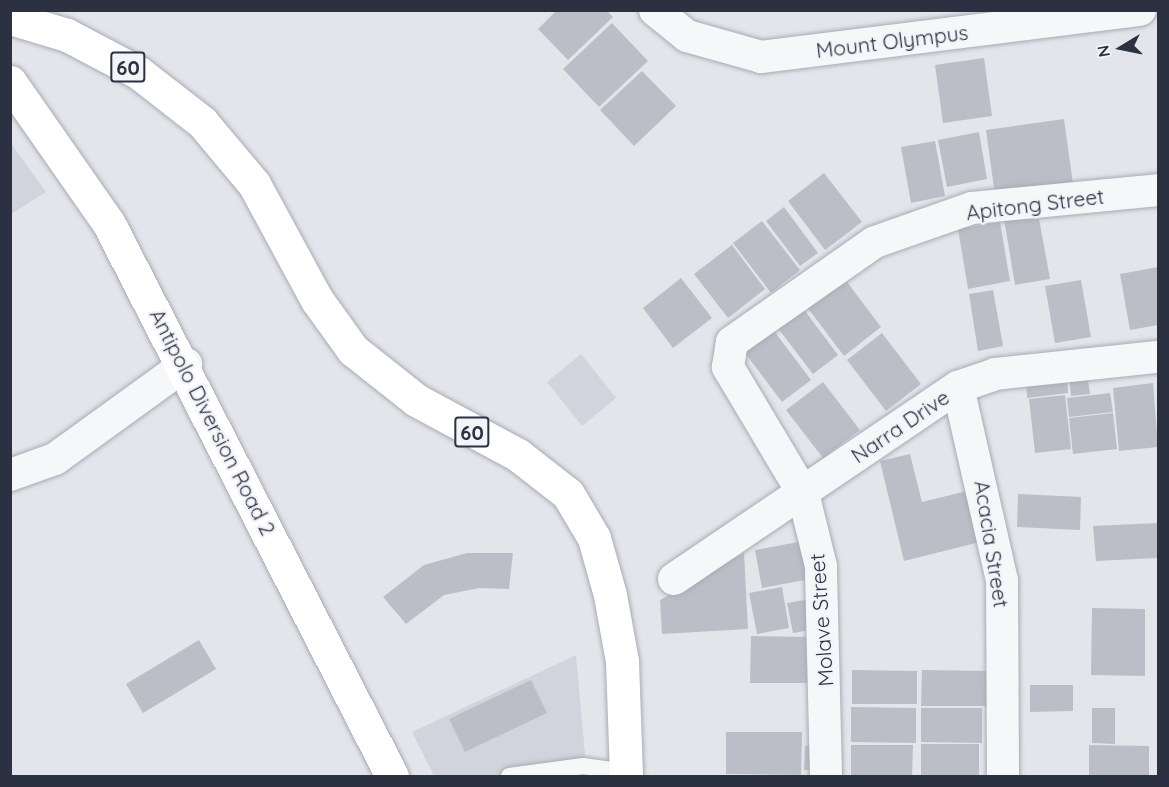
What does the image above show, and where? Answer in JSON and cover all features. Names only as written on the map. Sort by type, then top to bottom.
[{"type":"main road","name":"60","points":[[18,25],[139,73],[202,122],[254,184],[317,300],[353,350],[416,400],[518,455],[568,494],[594,538],[610,595],[622,661],[626,774]]},
{"type":"main road","name":"Antipolo Diversion Road 2","points":[[11,82],[109,224],[186,364],[392,777]]},
{"type":"street","name":"Mount Olympus","points":[[655,10],[687,36],[760,57],[1140,10]]},
{"type":"street","name":"Apitong Street","points":[[732,342],[875,242],[972,208],[1158,190]]},
{"type":"street","name":"Molave Street","points":[[732,342],[728,367],[803,493],[821,566],[826,777]]},
{"type":"street","name":"Narra Drive","points":[[674,579],[958,387],[995,374],[1158,357]]},
{"type":"street","points":[[10,475],[55,459],[186,364]]},
{"type":"street","name":"Acacia Street","points":[[958,387],[1002,580],[1003,777]]},
{"type":"lane","points":[[509,777],[583,766],[626,774]]},
{"type":"shaded area","points":[[10,142],[46,192],[11,214],[10,214]]},
{"type":"shaded area","points":[[581,354],[616,398],[582,426],[547,382]]},
{"type":"shaded area","points":[[576,655],[587,776],[434,776],[412,732]]},
{"type":"building","points":[[557,10],[606,10],[613,17],[568,60],[538,29]]},
{"type":"building","points":[[612,23],[648,61],[599,107],[563,69]]},
{"type":"building","points":[[984,58],[992,116],[943,123],[935,65]]},
{"type":"building","points":[[642,71],[676,106],[634,146],[600,110]]},
{"type":"building","points":[[1064,119],[1073,184],[995,195],[986,130]]},
{"type":"building","points":[[979,132],[987,179],[947,187],[938,140]]},
{"type":"building","points":[[935,141],[945,196],[911,203],[901,147]]},
{"type":"building","points":[[824,173],[862,222],[825,250],[788,201]]},
{"type":"building","points":[[784,207],[818,253],[800,266],[766,221]]},
{"type":"building","points":[[1038,213],[1050,279],[1015,285],[1004,219]]},
{"type":"building","points":[[762,221],[800,270],[771,293],[733,243]]},
{"type":"building","points":[[1000,222],[1010,281],[968,289],[958,229]]},
{"type":"building","points":[[732,245],[765,289],[728,318],[694,274]]},
{"type":"building","points":[[1158,267],[1158,325],[1130,330],[1120,274]]},
{"type":"building","points":[[681,278],[712,318],[673,348],[643,308]]},
{"type":"building","points":[[844,278],[881,327],[844,356],[807,307]]},
{"type":"building","points":[[1081,280],[1091,337],[1055,343],[1045,286]]},
{"type":"building","points":[[993,290],[1003,346],[978,351],[969,294]]},
{"type":"building","points":[[799,303],[838,355],[813,374],[774,323]]},
{"type":"building","points":[[774,331],[811,380],[782,402],[745,353]]},
{"type":"building","points":[[882,333],[921,384],[886,411],[847,360]]},
{"type":"building","points":[[1087,372],[1090,394],[1071,396],[1069,374]]},
{"type":"building","points":[[1067,378],[1068,393],[1027,398],[1026,382]]},
{"type":"building","points":[[823,382],[860,430],[823,458],[786,410]]},
{"type":"building","points":[[1153,383],[1158,447],[1119,451],[1113,388]]},
{"type":"building","points":[[1110,393],[1113,412],[1069,417],[1067,398]]},
{"type":"building","points":[[1065,395],[1071,449],[1035,453],[1029,399]]},
{"type":"building","points":[[1113,413],[1117,449],[1073,454],[1069,418]]},
{"type":"building","points":[[910,454],[922,502],[967,491],[980,542],[904,561],[880,461]]},
{"type":"building","points":[[1018,494],[1081,497],[1080,530],[1017,527]]},
{"type":"building","points":[[1158,523],[1158,558],[1096,561],[1093,526]]},
{"type":"building","points":[[809,540],[816,578],[762,588],[755,550]]},
{"type":"building","points":[[467,553],[513,553],[509,589],[479,588],[444,595],[406,624],[383,597],[424,565]]},
{"type":"building","points":[[744,553],[748,629],[662,634],[660,600]]},
{"type":"building","points":[[782,587],[789,628],[757,634],[749,593]]},
{"type":"building","points":[[816,598],[822,628],[793,633],[787,603]]},
{"type":"building","points":[[1092,608],[1145,609],[1145,676],[1091,675]]},
{"type":"building","points":[[751,636],[812,637],[811,683],[750,683]]},
{"type":"building","points":[[199,640],[216,669],[143,713],[126,684]]},
{"type":"building","points":[[852,670],[917,671],[917,704],[852,704]]},
{"type":"building","points":[[922,670],[987,671],[987,706],[921,706]]},
{"type":"building","points":[[531,680],[547,713],[465,752],[449,719]]},
{"type":"building","points":[[1030,685],[1073,685],[1073,711],[1030,712]]},
{"type":"building","points":[[851,707],[916,708],[916,743],[851,742]]},
{"type":"building","points":[[921,708],[982,708],[982,743],[921,742]]},
{"type":"building","points":[[1092,708],[1115,708],[1115,744],[1092,743]]},
{"type":"building","points":[[726,732],[802,732],[801,775],[726,774]]},
{"type":"building","points":[[921,744],[979,744],[979,776],[921,776]]},
{"type":"building","points":[[851,745],[913,745],[912,776],[851,776]]},
{"type":"building","points":[[1089,745],[1149,746],[1149,776],[1089,776]]},
{"type":"building","points":[[805,746],[821,746],[821,770],[804,770]]}]
